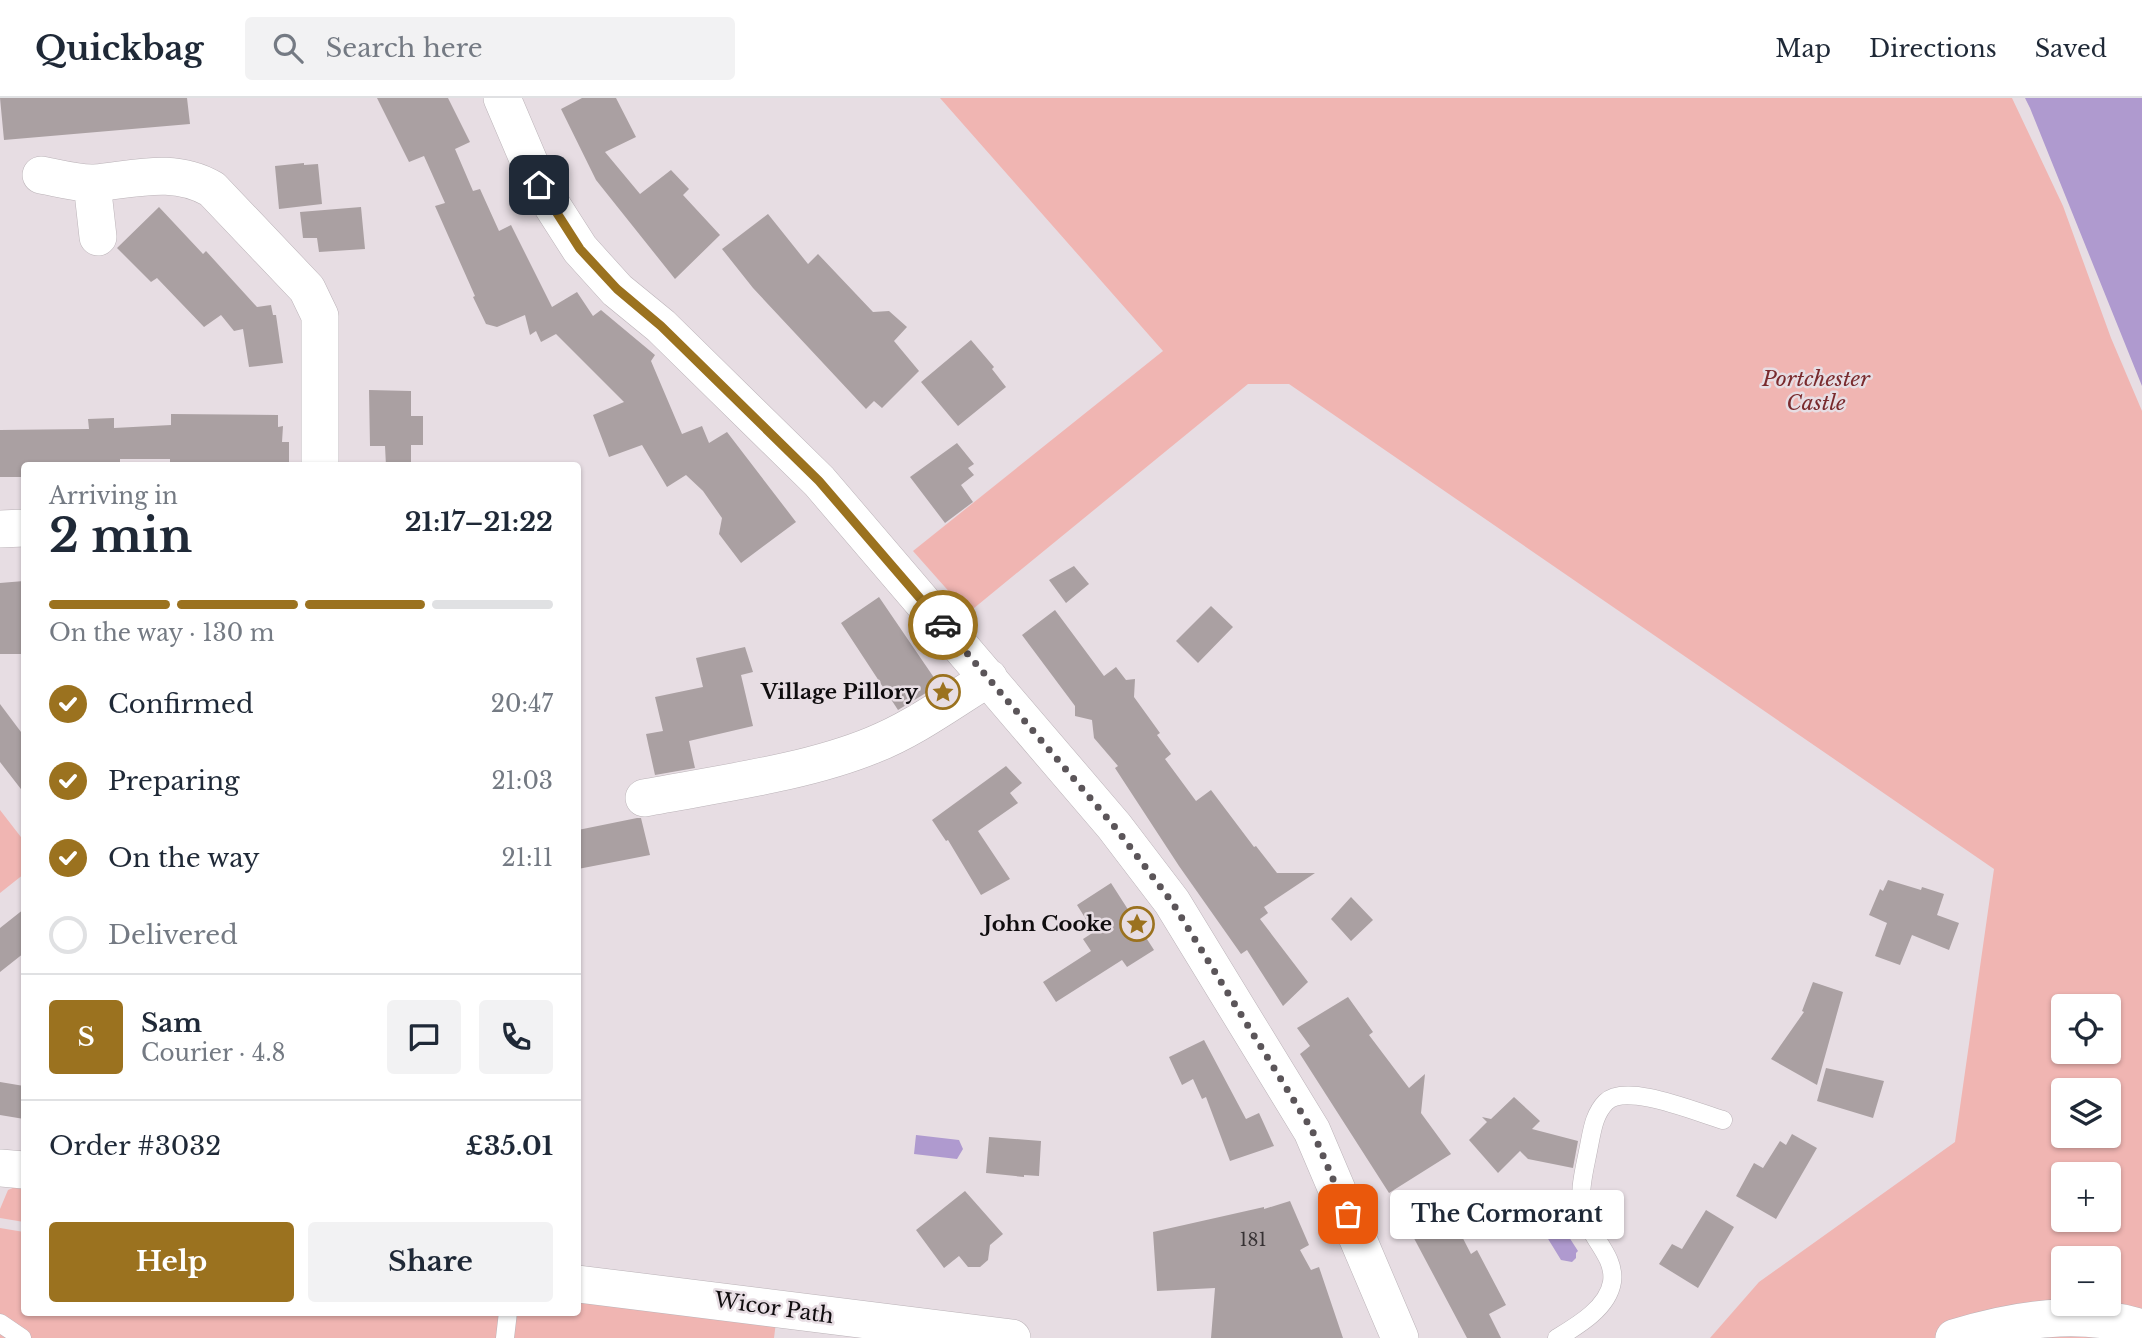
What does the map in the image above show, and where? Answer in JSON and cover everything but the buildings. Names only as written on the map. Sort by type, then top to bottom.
[{"type":"street","points":[[502,98],[539,185],[580,249],[617,289],[661,326],[819,481],[1114,826],[1179,913],[1312,1130],[1400,1338]]},
{"type":"street","points":[[41,175],[92,183],[136,176],[170,175],[201,183],[212,189],[307,289],[320,316],[320,462]]},
{"type":"street","points":[[92,183],[97,237]]},
{"type":"street","points":[[0,529],[21,528]]},
{"type":"street","points":[[644,798],[819,764],[871,746],[892,738],[989,678]]},
{"type":"street","points":[[0,1168],[21,1170]]},
{"type":"street","name":"Wicor Path","points":[[581,1284],[1012,1338]]},
{"type":"street","points":[[1954,1338],[2029,1320],[2072,1318],[2121,1322],[2142,1328]]},
{"type":"lane","points":[[1557,1338],[1575,1328],[1595,1311],[1606,1297],[1612,1282],[1610,1262],[1584,1217],[1581,1199],[1592,1127],[1607,1100],[1617,1095],[1630,1095],[1662,1101],[1723,1120]]},
{"type":"lane","points":[[505,1338],[508,1316]]},
{"type":"lane","points":[[0,1323],[22,1338]]},
{"type":"green space","name":"Portchester Castle","points":[[940,98],[2012,98],[2063,206],[2111,338],[2142,411],[2142,1338],[1710,1338],[1759,1282],[1955,1142],[1994,869],[1289,384],[1248,384],[968,613],[913,551],[1163,351]]},
{"type":"green space","points":[[0,810],[21,837],[21,876],[0,893]]},
{"type":"green space","points":[[21,1184],[21,1222],[0,1218],[0,1209],[8,1190]]},
{"type":"green space","points":[[0,1228],[21,1232],[21,1316],[581,1316],[581,1301],[776,1322],[774,1338],[0,1338]]},
{"type":"shaded area","points":[[2025,98],[2142,98],[2142,386],[2030,108]]},
{"type":"shaded area","points":[[916,1135],[959,1140],[963,1149],[957,1159],[914,1154]]},
{"type":"shaded area","points":[[1558,1220],[1578,1251],[1572,1262],[1561,1260],[1542,1229]]},
{"type":"way so far","points":[[943,625],[1114,826],[1172,902],[1312,1130],[1348,1214]]},
{"type":"place","name":"Village Pillory","points":[[943,692]]},
{"type":"place","name":"John Cooke","points":[[1137,924]]},
{"type":"place","name":"The Cormorant","points":[[1348,1214]]},
{"type":"route","points":[[539,185],[580,249],[617,289],[661,326],[819,481],[943,625]]}]
